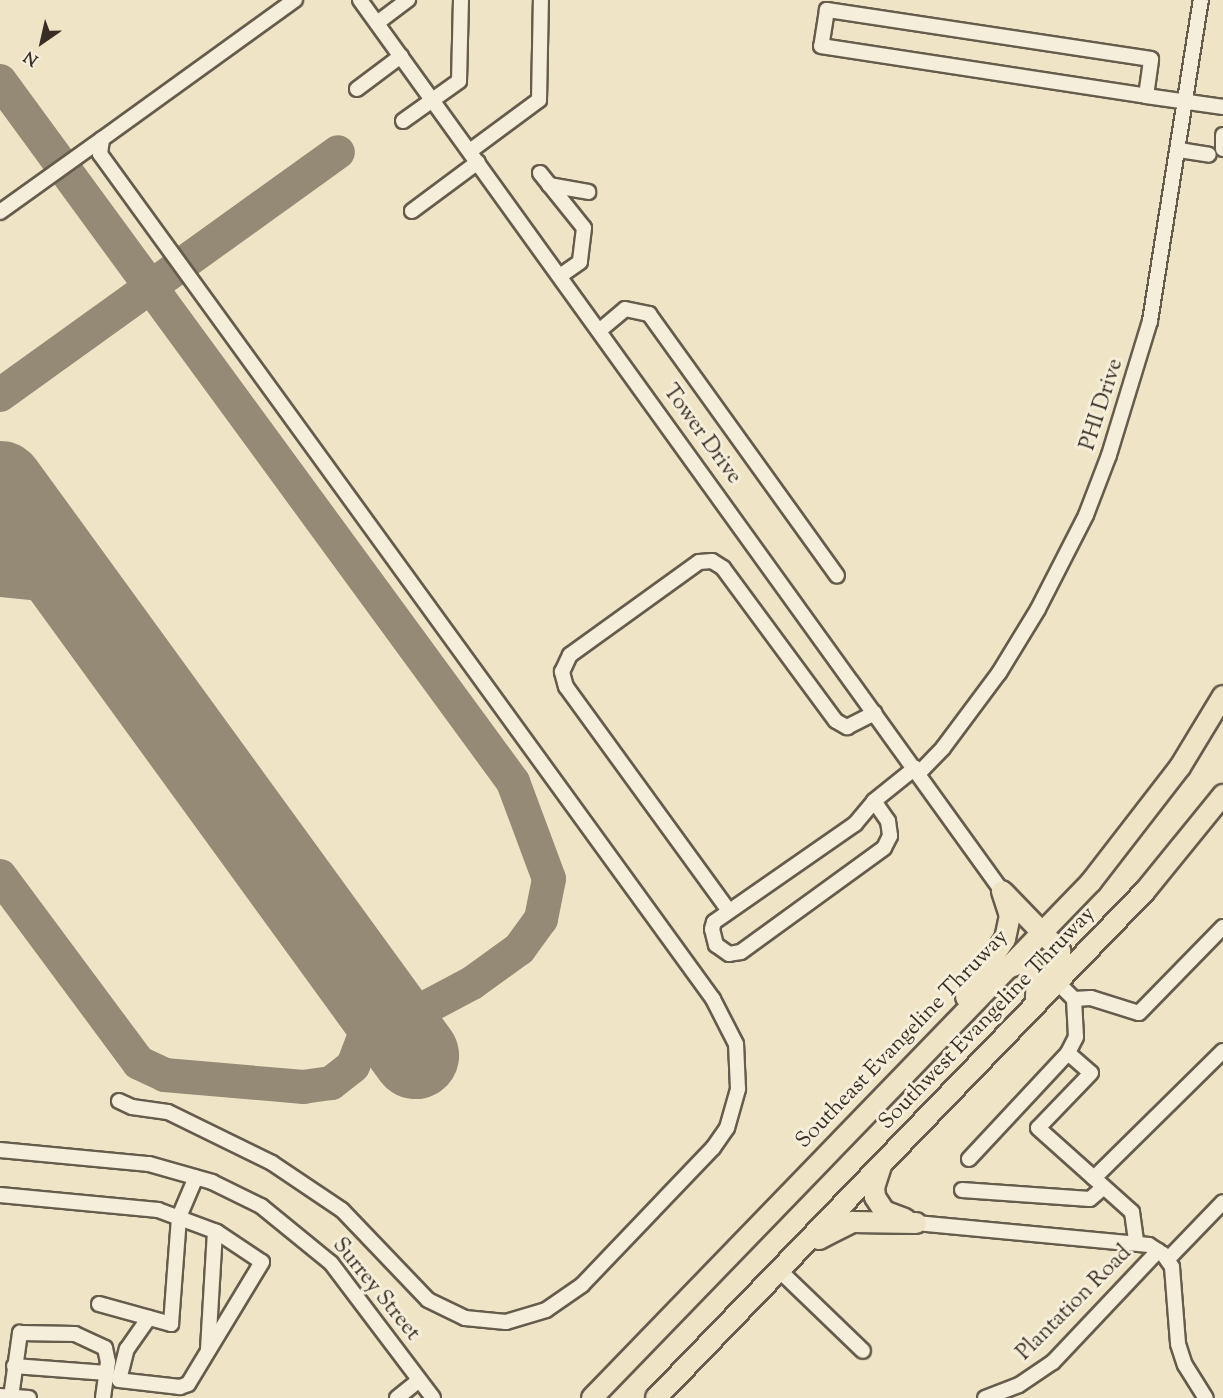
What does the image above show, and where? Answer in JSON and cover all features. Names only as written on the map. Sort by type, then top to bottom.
[{"type":"highway","name":"Southeast Evangeline Thruway","points":[[592,1398],[1043,932],[1135,829],[1180,767],[1223,696]]},
{"type":"highway","name":"Southwest Evangeline Thruway","points":[[780,1271],[1031,1006],[1145,891],[1223,795]]},
{"type":"highway","points":[[1002,891],[1059,948],[1061,960],[1031,1006]]},
{"type":"highway","points":[[930,1047],[1002,945],[1010,916],[1002,891]]},
{"type":"highway","points":[[1008,968],[1022,963],[1034,971],[1031,1006]]},
{"type":"highway","points":[[882,1162],[874,1186],[880,1207],[916,1223]]},
{"type":"highway","points":[[656,1398],[780,1271],[838,1227],[853,1222],[916,1223]]},
{"type":"street","points":[[0,212],[295,0]]},
{"type":"street","points":[[377,23],[408,0]]},
{"type":"street","points":[[403,121],[459,81],[461,0]]},
{"type":"street","points":[[412,211],[539,100],[541,0]]},
{"type":"street","name":"PHI Drive","points":[[729,910],[855,824],[874,801],[943,748],[999,673],[1042,600],[1086,515],[1126,405],[1150,321],[1179,150],[1201,0]]},
{"type":"street","name":"Tower Drive","points":[[362,2],[1002,891]]},
{"type":"street","points":[[1146,96],[1151,59],[827,10],[821,46],[1223,108]]},
{"type":"street","points":[[357,89],[401,56]]},
{"type":"street","points":[[1223,135],[1223,149]]},
{"type":"street","points":[[102,139],[100,154],[104,162],[713,999],[736,1044],[738,1067],[734,1108],[727,1128],[696,1167],[565,1299],[526,1318],[506,1322],[465,1318],[428,1299],[342,1210],[272,1163],[168,1112],[132,1107],[119,1101]]},
{"type":"street","points":[[1179,150],[1209,155]]},
{"type":"street","points":[[540,173],[584,228],[580,262],[560,276]]},
{"type":"street","points":[[549,185],[588,192]]},
{"type":"street","points":[[600,331],[625,309],[649,314],[837,576]]},
{"type":"street","points":[[874,801],[888,821],[890,836],[884,848],[741,952],[729,954],[716,945],[712,929],[729,910],[566,687],[562,672],[570,655],[699,562],[712,561],[723,568],[836,721],[847,727],[875,713]]},
{"type":"street","points":[[1074,999],[1091,998],[1139,1013],[1223,927]]},
{"type":"street","points":[[969,1158],[1068,1053],[1077,1037],[1074,999],[1057,982]]},
{"type":"street","points":[[962,1190],[1090,1199],[1099,1182],[1223,1052]]},
{"type":"street","points":[[1068,1053],[1091,1073],[1038,1128],[1132,1212],[1136,1242]]},
{"type":"street","name":"Surrey Street","points":[[0,1150],[149,1164],[196,1176],[261,1206],[305,1239],[354,1291],[433,1398]]},
{"type":"street","points":[[99,1304],[171,1324],[179,1217],[196,1176]]},
{"type":"street","points":[[0,1195],[158,1210],[215,1231],[262,1262],[188,1384],[180,1387],[119,1380],[127,1350],[149,1318]]},
{"type":"street","name":"Plantation Road","points":[[985,1398],[1019,1385],[1053,1362],[1163,1255],[1223,1202]]},
{"type":"street","points":[[916,1223],[1136,1242],[1163,1255],[1174,1275],[1178,1344],[1185,1365],[1206,1398]]},
{"type":"street","points":[[208,1351],[215,1231]]},
{"type":"street","points":[[780,1271],[863,1351]]},
{"type":"street","points":[[29,1398],[5,1396],[14,1366],[20,1333],[75,1334],[105,1347],[106,1373],[103,1398]]},
{"type":"street","points":[[14,1366],[106,1373]]},
{"type":"street","points":[[398,1398],[419,1380]]},
{"type":"taxiway","points":[[0,81],[513,782],[549,879],[541,919],[519,949],[472,983],[423,1009],[377,1003],[353,1066],[331,1083],[304,1087],[165,1075],[139,1063],[0,876]]},
{"type":"taxiway","points":[[0,395],[338,152]]},
{"type":"taxiway","points":[[0,548],[8,536],[9,524],[3,488]]},
{"type":"taxiway","points":[[0,580],[52,585],[91,610]]},
{"type":"runway","points":[[0,484],[415,1055]]}]
